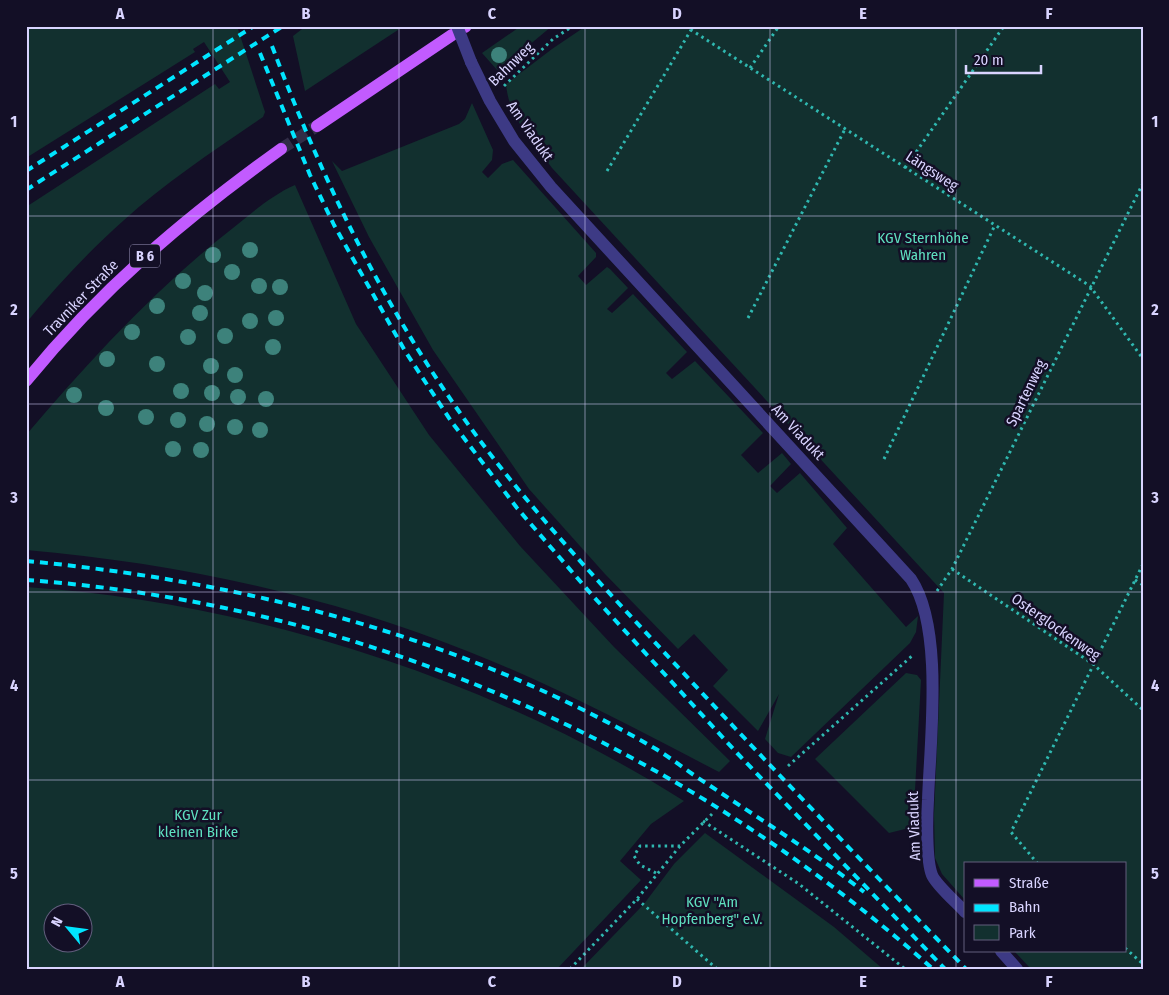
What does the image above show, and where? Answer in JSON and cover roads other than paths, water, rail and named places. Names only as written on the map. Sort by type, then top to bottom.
[{"type":"main road","points":[[317,126],[460,29]]},
{"type":"main road","name":"Travniker Straße","points":[[26,381],[74,326],[118,280],[167,236],[216,196],[281,149]]},
{"type":"street","name":"Am Viadukt","points":[[460,29],[472,62],[490,101],[514,141],[551,187],[911,579],[921,593],[930,639],[932,704],[927,825],[932,876],[964,911]]},
{"type":"street","points":[[1002,952],[1018,969]]},
{"type":"tunnel","points":[[281,149],[317,126]]},
{"type":"railway","points":[[26,171],[254,26]]},
{"type":"railway","points":[[26,190],[283,26]]},
{"type":"railway","points":[[272,46],[310,142],[353,234],[402,323],[429,367],[480,440],[526,499],[600,583],[768,763],[966,969]]},
{"type":"railway","points":[[260,53],[310,175],[334,225],[405,351],[451,421],[517,508],[592,595],[737,753],[945,969]]},
{"type":"railway","points":[[26,561],[108,570],[190,583],[271,600],[352,621],[430,646],[508,676],[583,710],[656,749],[807,850],[864,892]]},
{"type":"railway","points":[[26,580],[151,594],[274,619],[395,655],[511,700],[624,754],[732,817],[835,889],[933,969]]},
{"type":"park label","name":"KGV Sternhöhe Wahren","points":[[923,246]]},
{"type":"park label","name":"KGV Zur kleinen Birke","points":[[198,824]]},
{"type":"park label","name":"KGV \"Am Hopfenberg\" e.V.","points":[[712,910]]}]
